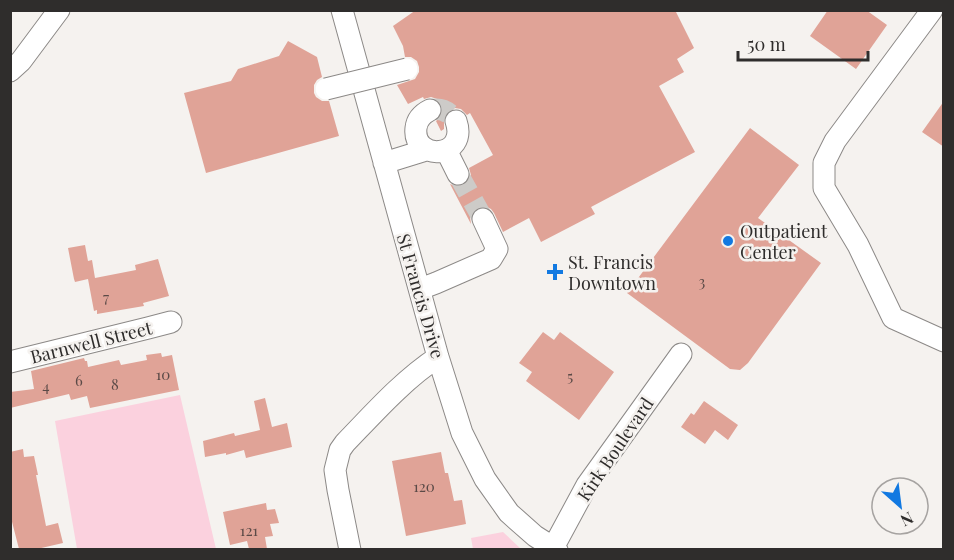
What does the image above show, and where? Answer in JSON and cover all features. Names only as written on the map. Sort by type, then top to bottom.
[{"type":"street","points":[[10,71],[21,61],[59,10]]},
{"type":"street","name":"St Francis Drive","points":[[342,10],[438,357],[462,433],[485,479],[509,513],[535,536],[555,549]]},
{"type":"street","points":[[932,10],[835,141],[824,163],[824,188],[858,245],[893,318],[944,341]]},
{"type":"street","points":[[326,89],[407,69]]},
{"type":"street","points":[[430,110],[417,122],[415,130],[419,144],[436,150],[458,174]]},
{"type":"street","points":[[384,163],[436,150],[456,141],[458,134],[456,121]]},
{"type":"street","points":[[420,289],[491,259],[497,249],[483,219]]},
{"type":"street","name":"Barnwell Street","points":[[10,362],[171,322]]},
{"type":"street","name":"Kirk Boulevard","points":[[555,549],[586,485],[681,354]]},
{"type":"street","points":[[350,549],[335,470],[340,450],[402,385],[438,357]]},
{"type":"shaded area","points":[[180,395],[216,549],[77,549],[55,421]]},
{"type":"shaded area","points":[[503,532],[521,549],[473,549],[471,538]]},
{"type":"building","points":[[416,10],[675,10],[694,48],[677,59],[684,72],[659,86],[695,152],[591,207],[595,214],[541,242],[529,218],[503,232],[494,213],[485,206],[473,211],[470,217],[471,224],[450,184],[457,187],[464,185],[471,175],[469,168],[493,155],[470,113],[467,115],[461,109],[455,108],[449,111],[444,117],[444,129],[441,131],[436,121],[441,117],[443,110],[437,99],[431,97],[424,99],[423,97],[408,104],[397,85],[415,79],[419,67],[417,61],[411,57],[405,57],[403,46],[393,26]]},
{"type":"building","points":[[828,10],[866,10],[887,25],[856,69],[810,36]]},
{"type":"building","points":[[288,41],[317,57],[322,77],[314,85],[314,93],[322,101],[329,101],[339,136],[206,173],[184,93],[231,81],[238,69],[279,56]]},
{"type":"building","points":[[944,101],[944,147],[922,132]]},
{"type":"building","name":"Outpatient Center","points":[[750,128],[799,165],[758,218],[821,263],[748,363],[740,370],[730,369],[627,293]]},
{"type":"building","points":[[85,245],[88,261],[92,260],[95,278],[136,270],[135,265],[158,259],[169,296],[143,303],[144,306],[97,314],[97,310],[94,311],[88,279],[75,282],[68,248]]},
{"type":"building","points":[[543,332],[554,340],[560,332],[614,372],[579,420],[526,381],[532,372],[519,363]]},
{"type":"building","points":[[161,353],[162,357],[172,355],[179,390],[90,408],[87,396],[71,400],[69,394],[10,408],[10,392],[34,389],[31,371],[84,358],[88,367],[119,360],[121,365],[147,360],[146,355]]},
{"type":"building","points":[[265,398],[272,427],[287,423],[292,447],[246,458],[244,450],[205,457],[203,441],[234,433],[235,436],[260,430],[254,401]]},
{"type":"building","points":[[704,401],[738,425],[728,440],[715,430],[705,444],[681,427]]},
{"type":"building","points":[[23,449],[24,457],[34,456],[46,526],[58,523],[63,543],[37,549],[19,549],[10,514],[10,452]]},
{"type":"building","points":[[441,452],[454,501],[462,500],[466,524],[406,536],[392,461]]},
{"type":"building","points":[[266,503],[267,510],[275,509],[279,523],[270,524],[273,536],[265,537],[267,549],[249,549],[247,541],[230,545],[223,512]]},
{"type":"tunnel","points":[[430,110],[445,111],[456,121]]},
{"type":"tunnel","points":[[458,174],[483,219]]},
{"type":"place","name":"Outpatient Center","points":[[728,241]]},
{"type":"place","name":"St. Francis Downtown","points":[[555,272]]}]
